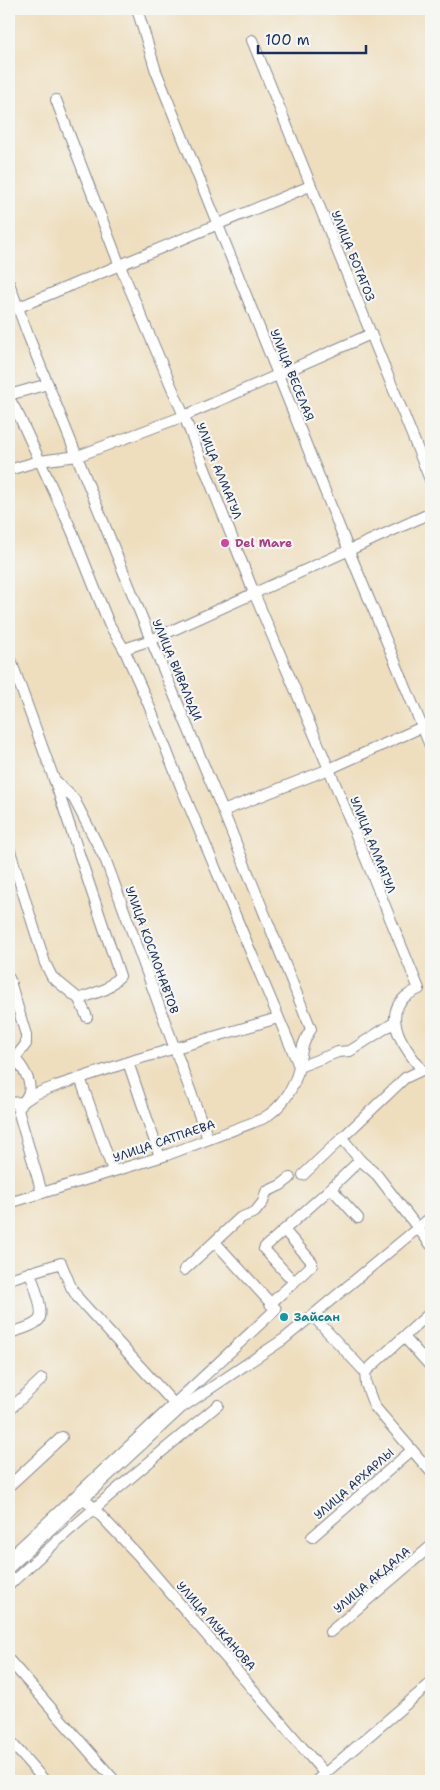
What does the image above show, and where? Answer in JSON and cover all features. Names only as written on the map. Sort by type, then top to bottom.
[{"type":"street","name":"УЛИЦА ВЕСЕЛАЯ","points":[[137,9],[156,71],[349,551],[427,724],[431,748]]},
{"type":"street","name":"УЛИЦА БОТАГОЗ","points":[[252,40],[431,482]]},
{"type":"street","name":"УЛИЦА АЛМАГУЛ","points":[[56,100],[120,266],[184,416],[254,593],[329,768],[419,989],[404,997],[397,1008],[396,1022]]},
{"type":"street","points":[[19,307],[310,186]]},
{"type":"street","name":"УЛИЦА ВИВАЛЬДИ","points":[[9,283],[28,335],[151,640],[223,811],[311,1029],[303,1042],[299,1067]]},
{"type":"street","points":[[9,470],[39,461],[78,456],[184,416],[371,334]]},
{"type":"street","points":[[48,384],[9,397],[72,531],[109,624],[124,650],[148,703],[181,787],[299,1067],[338,1052],[350,1051],[396,1022]]},
{"type":"street","points":[[124,650],[151,640],[431,513]]},
{"type":"street","name":"УЛИЦА КОСМОНАВТОВ","points":[[9,655],[54,779],[120,976],[106,989],[79,999]]},
{"type":"street","points":[[223,811],[329,768],[427,724]]},
{"type":"street","name":"УЛИЦА КОСМОНАВТОВ","points":[[54,779],[74,799],[102,854],[208,1139]]},
{"type":"street","points":[[9,848],[45,963],[52,978],[79,999],[86,1017]]},
{"type":"street","points":[[9,978],[26,1035],[26,1044],[12,1056],[25,1072],[30,1086],[30,1092],[18,1110],[42,1193]]},
{"type":"street","points":[[9,1103],[23,1102],[35,1094],[128,1062],[278,1018]]},
{"type":"street","points":[[303,1175],[405,1078],[422,1070],[406,1048],[396,1028],[396,1022]]},
{"type":"street","points":[[128,1062],[160,1157]]},
{"type":"street","name":"УЛИЦА САТПАЕВА","points":[[9,1202],[160,1157],[262,1119],[275,1112],[294,1085],[299,1067]]},
{"type":"street","points":[[80,1078],[113,1171]]},
{"type":"street","points":[[342,1138],[360,1160],[377,1175],[431,1245]]},
{"type":"street","points":[[294,1282],[264,1249],[265,1247],[360,1160]]},
{"type":"street","points":[[184,1270],[240,1218],[255,1212],[263,1202],[266,1192],[281,1185],[290,1178]]},
{"type":"street","points":[[331,1188],[358,1218]]},
{"type":"street","points":[[9,1558],[177,1406],[264,1353],[313,1316],[431,1217]]},
{"type":"street","points":[[270,1304],[312,1265],[312,1262],[284,1230]]},
{"type":"street","points":[[9,1568],[84,1498],[276,1310],[215,1242]]},
{"type":"street","points":[[9,1279],[61,1263],[70,1287],[78,1298],[177,1406]]},
{"type":"street","points":[[9,1333],[40,1321],[39,1301],[30,1272]]},
{"type":"street","points":[[365,1372],[431,1312]]},
{"type":"street","points":[[313,1316],[365,1372],[366,1384],[374,1406],[431,1472]]},
{"type":"street","points":[[404,1337],[431,1368]]},
{"type":"street","points":[[9,1410],[42,1379]]},
{"type":"street","points":[[9,1585],[94,1508],[218,1405]]},
{"type":"street","points":[[9,1486],[62,1437]]},
{"type":"street","name":"УЛИЦА АРХАРЛЫ","points":[[312,1537],[412,1450]]},
{"type":"street","name":"УЛИЦА МУКАНОВА","points":[[84,1498],[186,1610],[325,1774]]},
{"type":"street","name":"УЛИЦА АКДАЛА","points":[[330,1632],[431,1546]]},
{"type":"street","points":[[9,1660],[115,1781]]},
{"type":"street","points":[[316,1781],[431,1683]]},
{"type":"street","points":[[9,1740],[45,1781]]},
{"type":"place","name":"Del Mare","points":[[225,543]]},
{"type":"place","name":"Зайсан","points":[[284,1317]]}]
